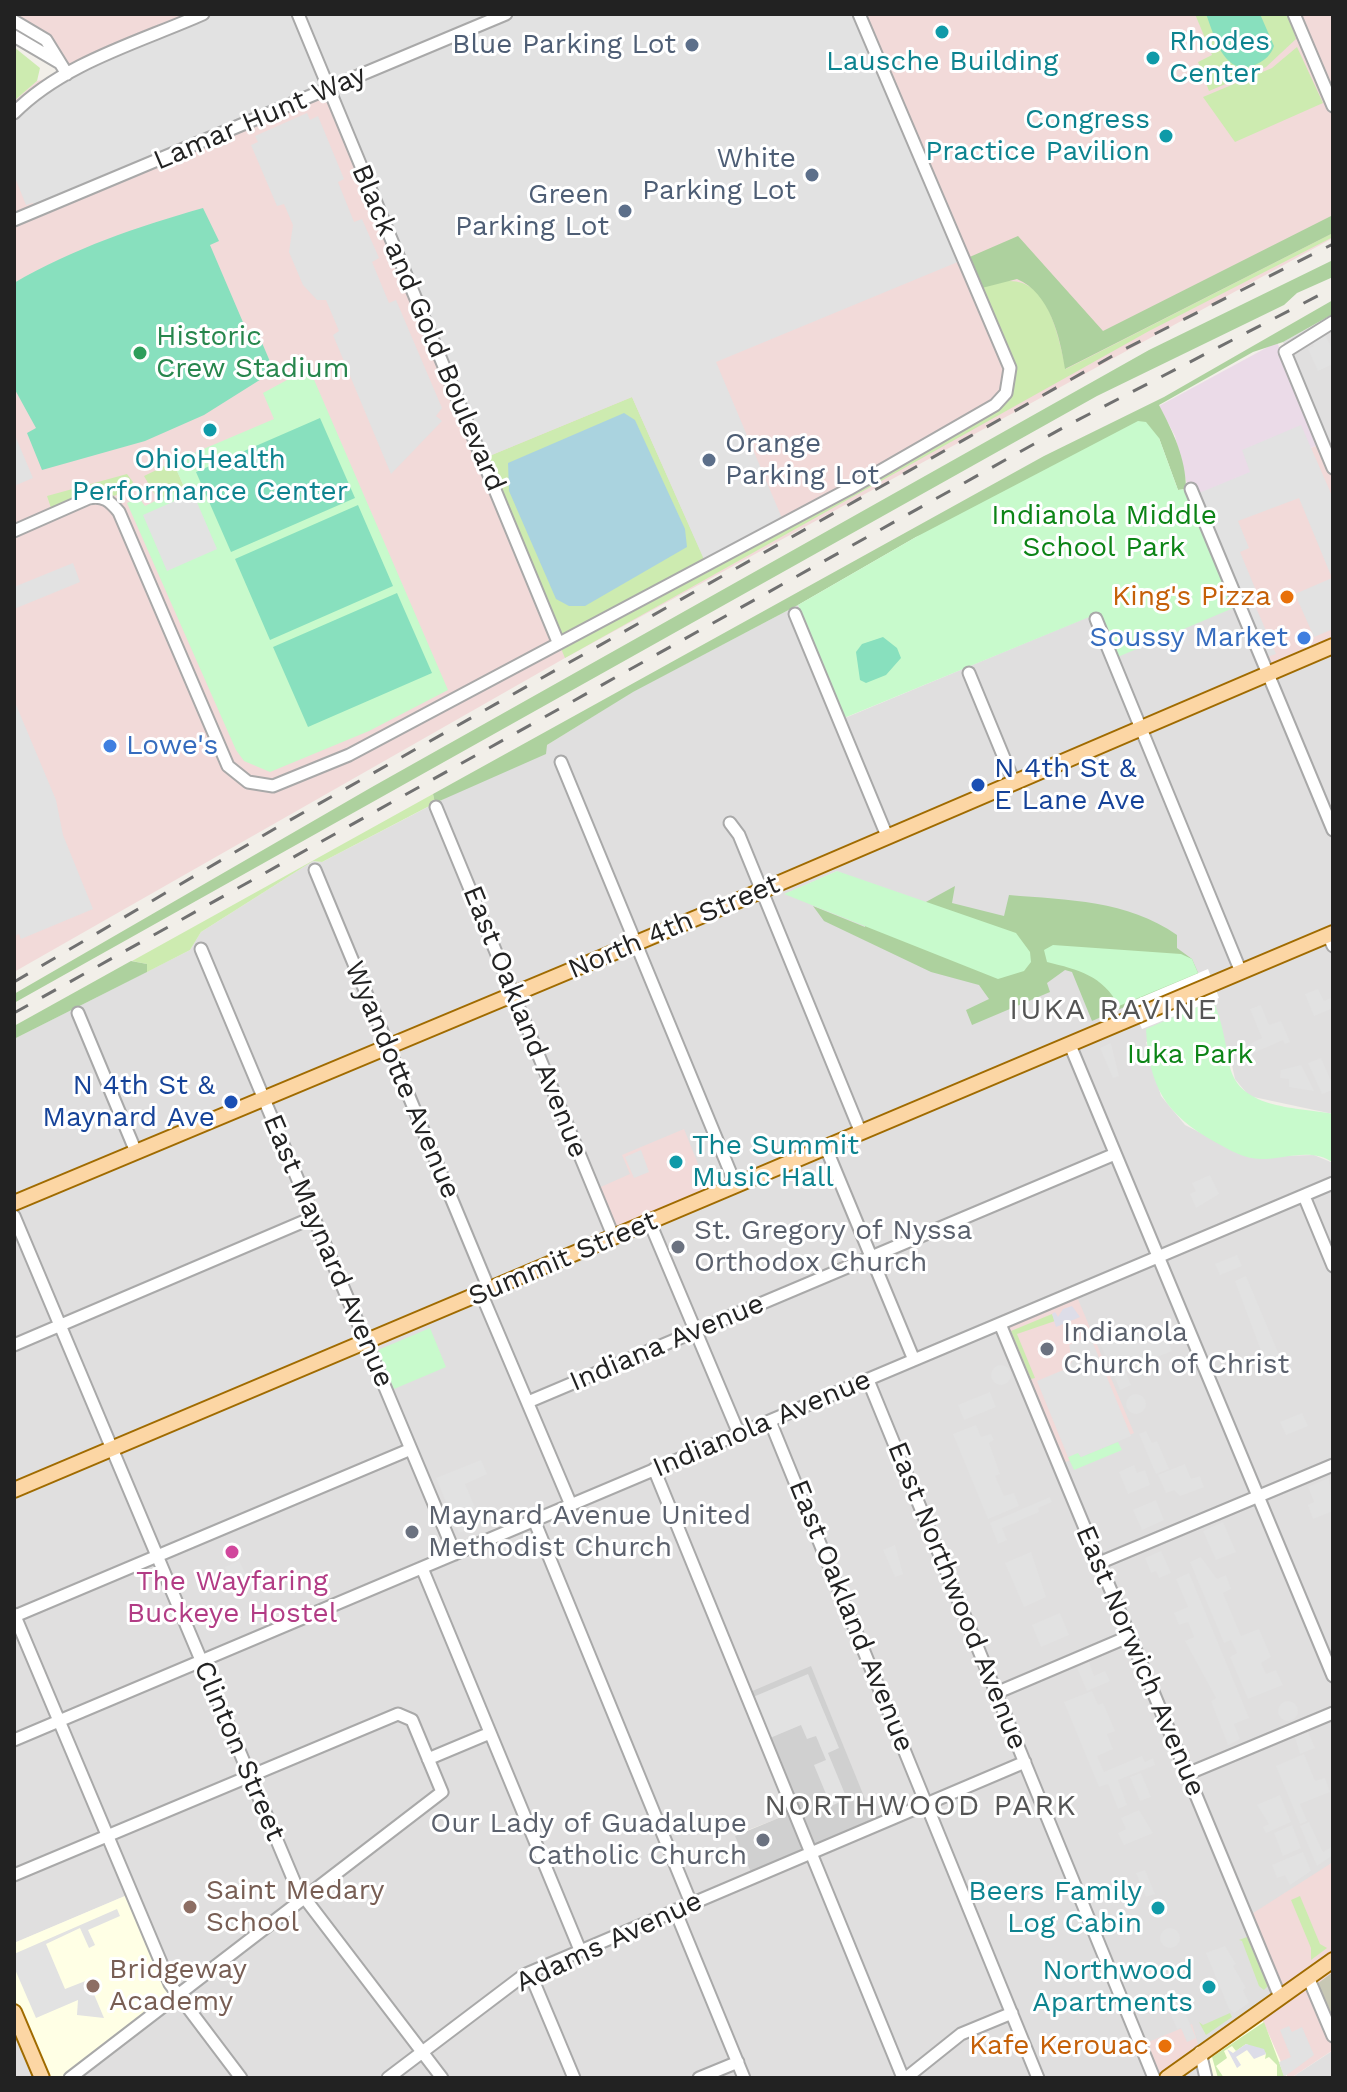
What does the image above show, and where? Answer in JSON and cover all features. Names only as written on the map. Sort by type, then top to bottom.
[{"type":"main road","name":"North 4th Street","points":[[14,1203],[761,891],[1333,646]]},
{"type":"main road","name":"Summit Street","points":[[14,1490],[1241,972],[1331,938]]},
{"type":"main road","points":[[1167,2078],[1333,1960]]},
{"type":"main road","points":[[14,2012],[42,2078]]},
{"type":"street","points":[[14,113],[64,69],[203,14]]},
{"type":"street","name":"Black and Gold Boulevard","points":[[298,14],[558,642]]},
{"type":"street","name":"Lamar Hunt Way","points":[[14,220],[506,14]]},
{"type":"street","points":[[14,531],[89,498],[96,496],[111,502],[119,512],[223,756],[239,776],[258,785],[285,781],[349,755],[849,489],[980,414],[1006,393],[1011,381],[1010,368],[859,14]]},
{"type":"street","points":[[1294,14],[1332,102]]},
{"type":"street","points":[[14,21],[46,40],[64,69]]},
{"type":"street","points":[[14,36],[64,69]]},
{"type":"street","points":[[1333,322],[1285,352],[1333,468]]},
{"type":"street","points":[[1191,489],[1333,830]]},
{"type":"street","points":[[795,614],[887,836]]},
{"type":"street","points":[[1096,619],[1241,972]]},
{"type":"street","points":[[969,673],[1014,782]]},
{"type":"street","points":[[561,762],[736,1186]]},
{"type":"street","name":"East Oakland Avenue","points":[[436,807],[614,1238]]},
{"type":"street","points":[[730,823],[739,835],[861,1133]]},
{"type":"street","name":"Wyandotte Avenue","points":[[315,870],[389,1046],[571,1505]]},
{"type":"street","name":"East Maynard Avenue","points":[[201,949],[455,1554]]},
{"type":"street","points":[[78,1013],[136,1152]]},
{"type":"street","points":[[1070,1045],[1333,1676]]},
{"type":"street","points":[[826,1148],[914,1360]]},
{"type":"street","name":"Indiana Avenue","points":[[528,1402],[1115,1154]]},
{"type":"street","name":"Indianola Avenue","points":[[14,1740],[1332,1184]]},
{"type":"street","points":[[1304,1196],[1333,1266]]},
{"type":"street","name":"Clinton Street","points":[[14,1216],[303,1898],[442,2078]]},
{"type":"street","points":[[14,1345],[314,1217]]},
{"type":"street","points":[[650,1223],[739,1434]]},
{"type":"street","name":"East Norwich Avenue","points":[[1000,1324],[1280,1997]]},
{"type":"street","name":"East Northwood Avenue","points":[[868,1380],[1154,2078]]},
{"type":"street","name":"East Oakland Avenue","points":[[770,1421],[1038,2078]]},
{"type":"street","points":[[241,2078],[166,1976],[14,1615],[411,1449]]},
{"type":"street","points":[[1099,1563],[1333,1465]]},
{"type":"street","points":[[654,1469],[904,2078],[961,2034],[1012,2013]]},
{"type":"street","points":[[534,1520],[691,1903]]},
{"type":"street","points":[[422,1568],[580,1950]]},
{"type":"street","points":[[996,1693],[1130,1636]]},
{"type":"street","points":[[1187,1774],[1333,1713]]},
{"type":"street","points":[[14,1875],[398,1714],[412,1720],[442,1792],[70,2078]]},
{"type":"street","points":[[428,1759],[490,1733]]},
{"type":"street","name":"Adams Avenue","points":[[388,2078],[527,1974],[1025,1762]]},
{"type":"street","points":[[675,1910],[744,2078]]},
{"type":"street","points":[[527,1974],[574,2078]]},
{"type":"street","points":[[1308,1977],[1333,2036]]},
{"type":"street","points":[[1200,2052],[1206,2078]]},
{"type":"street","points":[[699,2078],[738,2062]]},
{"type":"shaded area","points":[[14,14],[1333,14],[1333,238],[565,658],[14,972],[14,101],[37,81],[66,74],[48,43],[14,21]]},
{"type":"shaded area","points":[[203,14],[859,14],[965,259],[716,362],[784,523],[706,564],[632,397],[482,459],[328,89],[38,217],[33,203],[26,205],[14,175],[14,113],[42,89]]},
{"type":"shaded area","points":[[307,113],[310,120],[318,116],[344,179],[338,182],[354,222],[362,219],[379,258],[372,262],[389,303],[396,300],[442,408],[436,416],[442,421],[391,474],[333,335],[339,331],[326,300],[317,300],[303,285],[289,252],[293,225],[284,204],[277,206],[251,145],[258,142],[255,136]]},
{"type":"shaded area","points":[[1333,314],[1333,466],[1283,342]]},
{"type":"shaded area","points":[[1326,336],[1333,351],[1333,364],[1318,371],[1308,349],[1314,346],[1313,342]]},
{"type":"shaded area","points":[[1277,342],[1320,444],[1191,500],[1175,436],[1159,406]]},
{"type":"shaded area","points":[[1301,425],[1333,498],[1333,629],[1314,637],[1295,594],[1332,578],[1299,498],[1238,521],[1249,548],[1240,552],[1257,593],[1251,596],[1276,654],[1267,657],[1199,493],[1250,472],[1242,450]]},
{"type":"shaded area","points":[[14,433],[33,478],[14,486]]},
{"type":"shaded area","points":[[1320,444],[1333,476],[1333,644],[1268,674],[1191,500]]},
{"type":"shaded area","points":[[193,493],[217,549],[167,571],[143,515]]},
{"type":"shaded area","points":[[73,563],[80,582],[14,609],[14,587]]},
{"type":"shaded area","points":[[798,605],[845,718],[1095,614],[1238,606],[1333,644],[1333,1114],[1249,1096],[1235,1079],[1229,1051],[1146,1042],[1161,1096],[1185,1125],[1249,1157],[1314,1155],[1333,1163],[1333,1862],[1319,1873],[1333,1960],[1206,2078],[70,2078],[132,1893],[14,1943],[14,1039],[190,950],[201,932],[313,861],[322,862],[547,745],[632,692]],"holes":[[[837,871],[857,881],[1015,933],[785,894]],[[790,1807],[799,1852],[735,1835],[787,1815]]]},
{"type":"shaded area","points":[[14,700],[56,800],[63,835],[93,909],[21,939],[19,934],[14,936]]},
{"type":"shaded area","points":[[1318,989],[1324,1001],[1333,997],[1333,1008],[1314,1016],[1305,994]]},
{"type":"shaded area","points":[[1261,1005],[1269,1025],[1281,1021],[1290,1042],[1285,1044],[1283,1040],[1251,1054],[1248,1045],[1262,1038],[1250,1009]]},
{"type":"shaded area","points":[[1111,1043],[1119,1076],[1113,1078],[1100,1048]]},
{"type":"shaded area","points":[[1321,1058],[1333,1085],[1333,1090],[1322,1094],[1308,1063]]},
{"type":"shaded area","points":[[1301,1065],[1314,1091],[1289,1087],[1289,1079],[1280,1078],[1281,1070]]},
{"type":"shaded area","points":[[684,1129],[711,1196],[614,1238],[594,1190],[630,1174],[622,1155]]},
{"type":"shaded area","points":[[641,1150],[649,1172],[634,1178],[625,1157]]},
{"type":"shaded area","points":[[1210,1175],[1219,1194],[1196,1208],[1190,1194],[1196,1191],[1192,1183]]},
{"type":"shaded area","points":[[1237,1255],[1242,1266],[1220,1275],[1215,1264]]},
{"type":"shaded area","points":[[1246,1276],[1285,1369],[1270,1375],[1235,1281]]},
{"type":"shaded area","points":[[1075,1292],[1134,1433],[1059,1465],[1000,1324]]},
{"type":"shaded area","points":[[1072,1306],[1080,1317],[1056,1327],[1052,1314],[1055,1312],[1058,1317],[1063,1309]]},
{"type":"shaded area","points":[[1161,1326],[1172,1351],[1125,1370],[1131,1385],[1120,1390],[1098,1339],[1114,1332],[1119,1343]]},
{"type":"shaded area","points":[[1090,1336],[1131,1436],[1081,1457],[1078,1453],[1068,1457],[1037,1381],[1068,1368],[1072,1361],[1069,1345]]},
{"type":"shaded area","points":[[1001,1365],[1008,1368],[1011,1375],[1008,1382],[1001,1385],[994,1382],[991,1375],[994,1368]]},
{"type":"shaded area","points":[[990,1392],[996,1407],[964,1420],[958,1405]]},
{"type":"shaded area","points":[[1132,1394],[1140,1394],[1146,1404],[1140,1414],[1132,1414],[1126,1408],[1126,1400]]},
{"type":"shaded area","points":[[1302,1413],[1308,1426],[1286,1435],[1280,1422]]},
{"type":"shaded area","points":[[976,1425],[981,1437],[991,1434],[994,1440],[989,1443],[1000,1474],[995,1476],[1004,1496],[1014,1493],[1019,1506],[988,1519],[953,1434]]},
{"type":"shaded area","points":[[1146,1431],[1152,1443],[1157,1441],[1169,1469],[1156,1474],[1139,1434]]},
{"type":"shaded area","points":[[481,1460],[487,1474],[465,1484],[482,1524],[459,1533],[436,1478]]},
{"type":"shaded area","points":[[1185,1464],[1191,1479],[1200,1476],[1204,1487],[1180,1496],[1174,1490],[1166,1493],[1158,1475]]},
{"type":"shaded area","points":[[1134,1465],[1137,1473],[1145,1470],[1150,1485],[1128,1494],[1119,1472]]},
{"type":"shaded area","points":[[1329,1478],[1333,1511],[1313,1519],[1308,1505],[1314,1502],[1308,1487]]},
{"type":"shaded area","points":[[1050,1497],[1052,1502],[1038,1508],[1039,1512],[1002,1528],[1007,1540],[998,1544],[990,1523]]},
{"type":"shaded area","points":[[1156,1500],[1164,1520],[1142,1530],[1133,1510]]},
{"type":"shaded area","points":[[1223,1522],[1236,1552],[1216,1560],[1203,1531]]},
{"type":"shaded area","points":[[895,1545],[903,1574],[895,1577],[883,1550]]},
{"type":"shaded area","points":[[1161,1551],[1171,1573],[1159,1578],[1156,1571],[1151,1573],[1145,1558]]},
{"type":"shaded area","points":[[1031,1552],[1046,1597],[1024,1607],[1005,1563]]},
{"type":"shaded area","points":[[1201,1557],[1217,1579],[1226,1575],[1231,1589],[1223,1593],[1241,1636],[1259,1629],[1271,1657],[1261,1663],[1266,1674],[1276,1670],[1283,1685],[1248,1699],[1230,1657],[1237,1653],[1231,1640],[1224,1643],[1190,1562]]},
{"type":"shaded area","points":[[239,1561],[247,1577],[232,1584],[225,1567]]},
{"type":"shaded area","points":[[1189,1573],[1249,1718],[1234,1724],[1240,1739],[1228,1745],[1211,1701],[1216,1698],[1185,1641],[1194,1637],[1188,1622],[1179,1625],[1174,1613],[1188,1607],[1176,1579]]},
{"type":"shaded area","points":[[1060,1613],[1069,1635],[1041,1647],[1032,1625]]},
{"type":"shaded area","points":[[1089,1662],[1094,1676],[1105,1671],[1110,1681],[1087,1691],[1077,1668]]},
{"type":"shaded area","points":[[811,1666],[876,1826],[809,1854],[801,1850],[751,1872],[735,1836],[786,1815],[790,1807],[743,1695]]},
{"type":"shaded area","points":[[808,1674],[839,1748],[828,1753],[847,1799],[831,1806],[814,1765],[826,1760],[816,1736],[807,1739],[801,1725],[770,1738],[753,1697]]},
{"type":"shaded area","points":[[1092,1691],[1098,1705],[1103,1703],[1115,1731],[1107,1734],[1113,1749],[1097,1756],[1104,1772],[1142,1756],[1145,1762],[1153,1758],[1155,1765],[1118,1780],[1127,1805],[1118,1809],[1108,1784],[1099,1787],[1064,1702]]},
{"type":"shaded area","points":[[1288,1701],[1295,1704],[1298,1711],[1295,1718],[1288,1721],[1281,1718],[1278,1711],[1281,1704]]},
{"type":"shaded area","points":[[1308,1732],[1315,1748],[1300,1754],[1295,1737]]},
{"type":"shaded area","points":[[1304,1754],[1315,1781],[1325,1778],[1330,1792],[1300,1804],[1307,1821],[1300,1824],[1276,1766]]},
{"type":"shaded area","points":[[1141,1773],[1151,1797],[1140,1801],[1130,1777]]},
{"type":"shaded area","points":[[1280,1795],[1291,1822],[1266,1833],[1263,1827],[1269,1824],[1257,1805]]},
{"type":"shaded area","points":[[1139,1810],[1153,1833],[1124,1845],[1118,1833],[1126,1829],[1121,1818]]},
{"type":"shaded area","points":[[1309,1822],[1323,1852],[1333,1846],[1333,1855],[1317,1866],[1300,1826]]},
{"type":"shaded area","points":[[1292,1825],[1301,1848],[1283,1856],[1274,1833]]},
{"type":"shaded area","points":[[1303,1852],[1311,1871],[1290,1885],[1285,1875],[1277,1878],[1272,1865]]},
{"type":"shaded area","points":[[1333,1862],[1333,2050],[1291,2078],[1206,2078],[1200,2053],[1167,2078],[1154,2078],[1141,2045],[1192,2024],[1200,2051],[1279,1997],[1247,1917]]},
{"type":"shaded area","points":[[1145,1870],[1155,1894],[1146,1897],[1136,1873]]},
{"type":"shaded area","name":"Bridgeway Academy","points":[[132,1893],[178,1995],[70,2078],[42,2078],[14,2012],[14,1943]]},
{"type":"shaded area","points":[[117,1909],[120,1916],[88,1930],[95,1945],[89,1948],[80,1928],[46,1944],[65,1989],[88,1980],[104,2018],[77,2015],[78,2000],[36,2018],[14,1967],[14,1954]]},
{"type":"shaded area","points":[[1170,1928],[1177,1931],[1180,1938],[1177,1945],[1170,1948],[1163,1945],[1160,1938],[1163,1931]]},
{"type":"shaded area","points":[[1225,1946],[1236,1964],[1233,1966],[1246,1988],[1243,1990],[1249,2003],[1234,2013],[1229,2009],[1206,1953]]},
{"type":"shaded area","points":[[1333,1972],[1333,2022],[1317,1984]]},
{"type":"shaded area","points":[[1176,1992],[1196,2038],[1187,2042],[1181,2028],[1177,2029],[1165,2000]]},
{"type":"shaded area","points":[[14,2012],[42,2078],[14,2078]]},
{"type":"shaded area","points":[[1259,2012],[1288,2078],[1206,2078],[1200,2052]]},
{"type":"shaded area","points":[[1289,2026],[1292,2032],[1302,2027],[1314,2055],[1284,2077],[1279,2062],[1291,2057],[1280,2030]]},
{"type":"shaded area","points":[[1246,2044],[1264,2049],[1266,2054],[1254,2059],[1247,2050],[1236,2057],[1241,2065],[1237,2068],[1227,2049],[1233,2053]]},
{"type":"shaded area","points":[[1332,2051],[1333,2078],[1291,2078]]},
{"type":"green space","points":[[1195,14],[1288,14],[1296,39],[1266,67],[1209,91],[1198,62],[1212,55]]},
{"type":"green space","points":[[1206,14],[1260,14],[1274,46],[1271,52],[1257,64],[1236,66],[1222,53]]},
{"type":"green space","points":[[14,47],[40,68],[37,81],[14,101]]},
{"type":"green space","points":[[1297,47],[1323,103],[1235,142],[1203,97],[1272,68]]},
{"type":"green space","name":"Historic Crew Stadium","points":[[203,208],[219,241],[210,245],[248,334],[257,331],[274,371],[204,415],[145,441],[42,470],[27,433],[36,428],[14,388],[14,283],[106,240]]},
{"type":"green space","points":[[1333,215],[1333,233],[1065,369],[1052,317],[1038,294],[1017,279],[978,289],[965,259],[1018,236],[1103,331]]},
{"type":"green space","points":[[1333,233],[1333,237],[1149,331],[565,658],[482,459],[632,397],[706,563],[995,405],[1011,381],[978,289],[1000,282],[1018,282],[1032,288],[1050,314],[1066,369]]},
{"type":"green space","points":[[1333,260],[1333,277],[1297,293],[1284,305],[1097,396],[14,1003],[14,994],[372,787],[1149,350]]},
{"type":"green space","points":[[1333,300],[1333,314],[1283,342],[1253,352],[1159,405],[1181,456],[1186,489],[1178,490],[1159,438],[916,537],[798,605],[633,692],[547,745],[546,754],[435,803],[433,794],[1044,456],[1164,397]]},
{"type":"green space","points":[[309,368],[448,690],[369,731],[270,772],[244,761],[236,750],[127,503],[139,498],[145,506],[184,487],[173,462],[274,419],[263,393]]},
{"type":"green space","points":[[320,418],[355,498],[231,552],[196,472]]},
{"type":"green space","name":"Indianola Middle School Park","points":[[1138,421],[1146,422],[1159,438],[1178,490],[1186,489],[1238,606],[1113,659],[1094,615],[844,718],[798,605],[916,537]]},
{"type":"green space","points":[[173,462],[184,487],[158,500],[144,476]]},
{"type":"green space","points":[[127,474],[133,482],[130,489],[114,496],[98,492],[82,494],[51,508],[47,496]]},
{"type":"green space","points":[[358,505],[393,586],[270,640],[235,559]]},
{"type":"green space","points":[[397,593],[432,673],[308,727],[273,647]]},
{"type":"green space","points":[[883,637],[897,648],[901,658],[886,675],[866,683],[860,680],[856,652],[862,644]]},
{"type":"green space","points":[[433,794],[435,803],[322,862],[313,861],[201,932],[190,950],[147,972],[147,964],[132,961]]},
{"type":"green space","points":[[837,871],[1016,933],[1030,952],[1031,962],[1024,971],[998,979],[784,894]]},
{"type":"green space","points":[[868,884],[924,903],[955,886],[952,903],[1004,916],[1009,895],[1117,908],[1158,923],[1177,935],[1177,948],[1192,959],[1199,975],[1092,1021],[1072,972],[1065,970],[1047,983],[1050,992],[972,1025],[966,1010],[989,999],[979,985],[931,972],[824,921],[813,906],[865,927]]},
{"type":"green space","name":"Iuka Park","points":[[1053,945],[1181,954],[1192,959],[1198,973],[1119,1006],[1105,987],[1089,975],[1047,962],[1044,950]]},
{"type":"green space","points":[[131,961],[147,964],[147,972],[14,1039],[14,1026]]},
{"type":"green space","name":"Iuka Park","points":[[1213,1000],[1236,1081],[1246,1092],[1272,1104],[1333,1114],[1333,1163],[1308,1155],[1261,1159],[1243,1156],[1184,1121],[1163,1097],[1151,1067],[1146,1029]]},
{"type":"green space","points":[[1052,1314],[1055,1321],[1017,1334],[1035,1378],[1031,1379],[1011,1331]]},
{"type":"green space","points":[[430,1328],[446,1367],[394,1389],[378,1350]]},
{"type":"green space","points":[[1118,1442],[1122,1450],[1074,1470],[1068,1457],[1078,1452],[1081,1457]]},
{"type":"green space","points":[[1300,1896],[1320,1944],[1327,1948],[1311,1960],[1311,1948],[1291,1900]]},
{"type":"green space","points":[[1247,1937],[1268,1986],[1264,1990],[1259,1986],[1239,1940]]},
{"type":"green space","points":[[1230,2013],[1232,2017],[1206,2035],[1199,2022],[1203,2025]]},
{"type":"green space","points":[[1264,2022],[1285,2078],[1277,2078],[1277,2065],[1269,2057],[1265,2059],[1266,2053],[1246,2044],[1236,2051],[1232,2046],[1224,2051],[1227,2058],[1216,2066],[1224,2078],[1218,2078],[1212,2057]]},
{"type":"water","points":[[624,413],[635,420],[685,529],[687,547],[585,606],[569,606],[556,599],[509,491],[508,463]]},
{"type":"pier","points":[[1208,969],[1219,998],[1142,1029],[1130,1002]]},
{"type":"railway","points":[[14,982],[276,828],[1123,350],[1333,244]]},
{"type":"railway","points":[[14,1013],[1068,425],[1333,288]]},
{"type":"place","name":"Lausche Building","points":[[942,32]]},
{"type":"place","name":"Blue Parking Lot","points":[[692,45]]},
{"type":"place","name":"Rhodes Center","points":[[1153,58]]},
{"type":"place","name":"Congress Practice Pavilion","points":[[1166,136]]},
{"type":"place","name":"White Parking Lot","points":[[812,175]]},
{"type":"place","name":"Green Parking Lot","points":[[625,211]]},
{"type":"place","name":"Historic Crew Stadium","points":[[140,353]]},
{"type":"place","name":"OhioHealth Performance Center","points":[[210,430]]},
{"type":"place","name":"Orange Parking Lot","points":[[709,460]]},
{"type":"place","name":"King's Pizza","points":[[1287,597]]},
{"type":"place","name":"Soussy Market","points":[[1304,638]]},
{"type":"place","name":"Lowe's","points":[[110,746]]},
{"type":"place","name":"N 4th St & E Lane Ave","points":[[978,785]]},
{"type":"place","name":"N 4th St & Maynard Ave","points":[[231,1102]]},
{"type":"place","name":"The Summit Music Hall","points":[[676,1162]]},
{"type":"place","name":"St. Gregory of Nyssa Orthodox Church","points":[[678,1247]]},
{"type":"place","name":"Indianola Church of Christ","points":[[1047,1349]]},
{"type":"place","name":"Maynard Avenue United Methodist Church","points":[[412,1532]]},
{"type":"place","name":"The Wayfaring Buckeye Hostel","points":[[232,1552]]},
{"type":"place","name":"Our Lady of Guadalupe Catholic Church","points":[[763,1840]]},
{"type":"place","name":"Saint Medary School","points":[[190,1907]]},
{"type":"place","name":"Beers Family Log Cabin","points":[[1158,1908]]},
{"type":"place","name":"Bridgeway Academy","points":[[93,1986]]},
{"type":"place","name":"Northwood Apartments","points":[[1209,1987]]},
{"type":"place","name":"Kafe Kerouac","points":[[1165,2046]]},
{"type":"district","name":"IUKA RAVINE","points":[[1114,1010]]},
{"type":"district","name":"NORTHWOOD PARK","points":[[921,1806]]}]
